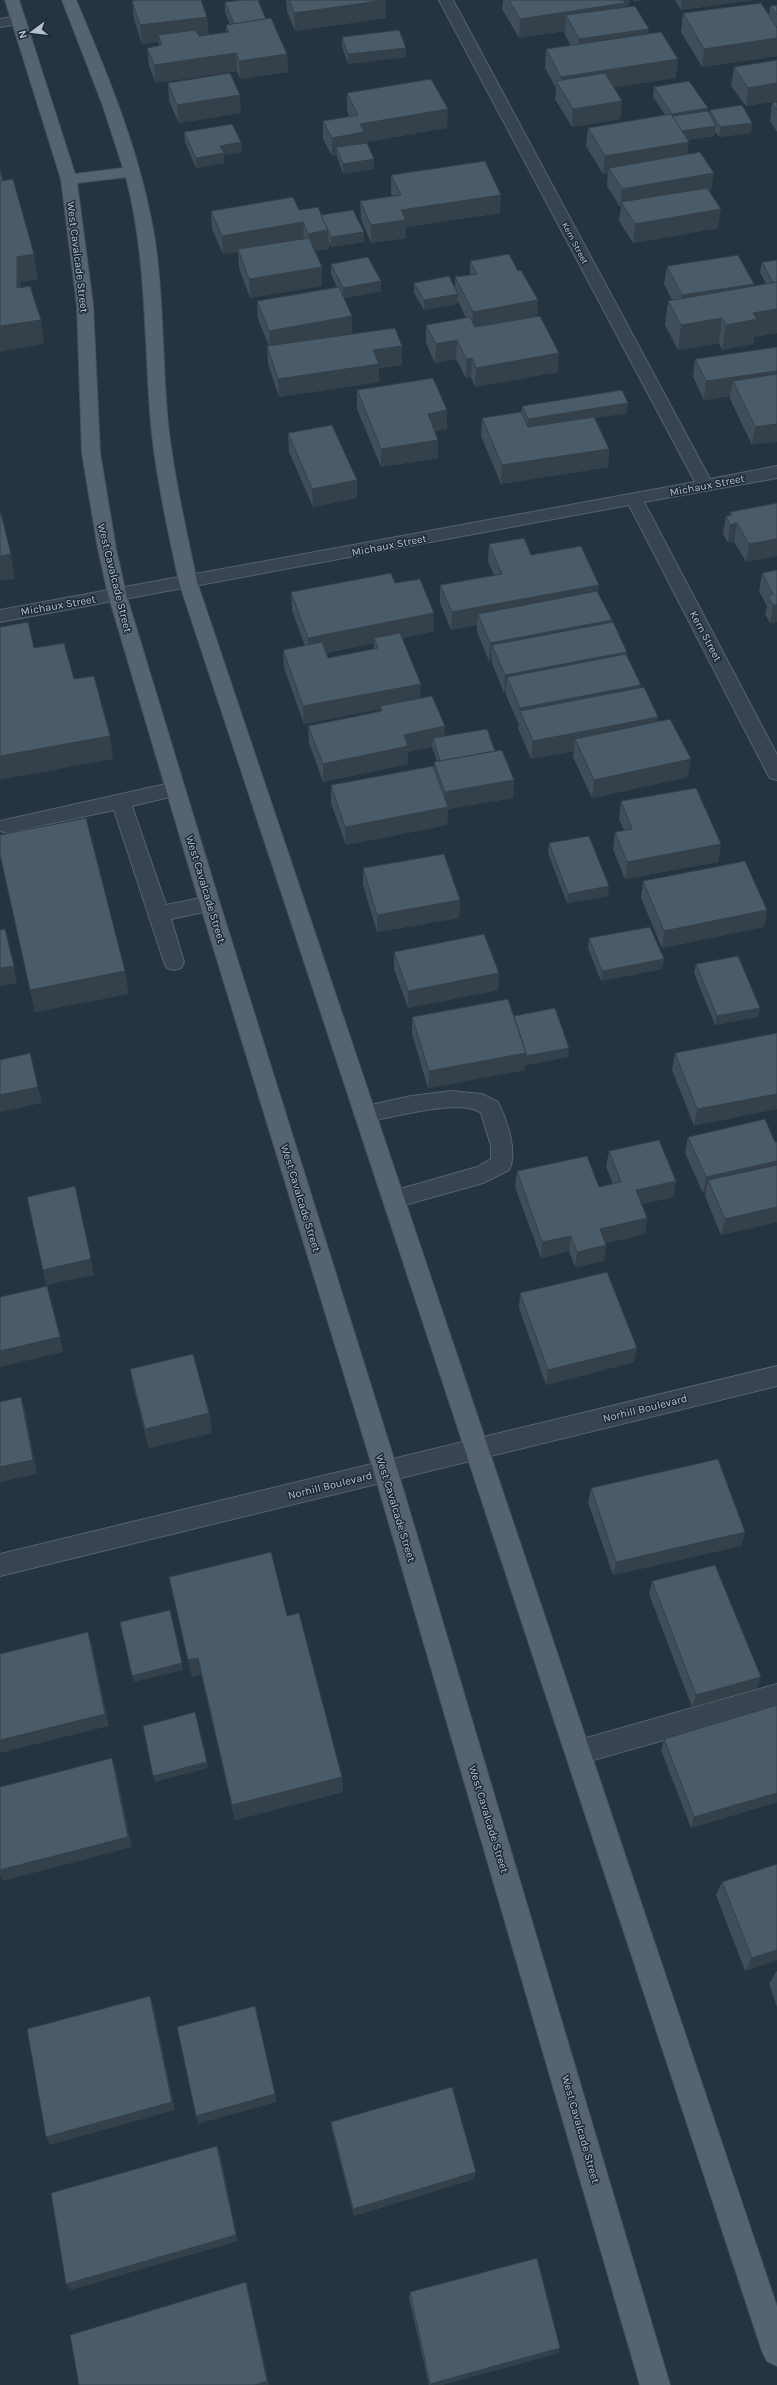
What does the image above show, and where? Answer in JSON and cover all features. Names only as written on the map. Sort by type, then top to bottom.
[{"type":"main road","name":"West Cavalcade Street","points":[[12,0],[9,22],[68,179],[85,305],[92,453],[99,508],[117,594],[210,904],[386,1472],[655,2385]]},
{"type":"main road","points":[[69,0],[102,83],[132,172],[149,251],[160,424],[168,488],[188,582],[579,1752],[777,2351]]},
{"type":"main road","points":[[68,179],[132,172]]},
{"type":"street","name":"Kern Street","points":[[446,0],[705,485]]},
{"type":"street","name":"Michaux Street","points":[[0,616],[777,472]]},
{"type":"street","name":"Kern Street","points":[[634,499],[777,773]]},
{"type":"street","points":[[7,826],[175,789]]},
{"type":"street","points":[[121,801],[174,962]]},
{"type":"street","points":[[158,914],[210,904]]},
{"type":"street","points":[[365,1114],[418,1103],[460,1099],[482,1102],[490,1108],[504,1154],[501,1164],[483,1174],[394,1198]]},
{"type":"street","name":"Norhill Boulevard","points":[[0,1565],[777,1376]]},
{"type":"street","points":[[579,1752],[777,1696]]},
{"type":"building","points":[[201,0],[207,17],[140,25],[132,1]]},
{"type":"building","points":[[258,0],[266,19],[234,24],[225,2]]},
{"type":"building","points":[[289,0],[386,0],[294,13]]},
{"type":"building","points":[[509,0],[623,0],[625,3],[520,19]]},
{"type":"building","points":[[761,3],[777,28],[777,38],[704,49],[683,13]]},
{"type":"building","points":[[777,5],[777,15],[770,6]]},
{"type":"building","points":[[635,6],[649,29],[579,39],[566,15]]},
{"type":"building","points":[[271,18],[287,54],[239,61],[236,53],[154,65],[147,48],[162,45],[158,35],[195,30],[199,36],[229,32],[226,25]]},
{"type":"building","points":[[399,30],[406,48],[348,54],[342,37]]},
{"type":"building","points":[[661,32],[678,59],[561,77],[546,49]]},
{"type":"building","points":[[777,60],[777,83],[748,88],[734,67]]},
{"type":"building","points":[[230,73],[240,95],[177,105],[168,83]]},
{"type":"building","points":[[605,73],[622,101],[573,109],[556,81]]},
{"type":"building","points":[[431,79],[448,109],[360,124],[364,132],[332,138],[323,121],[358,115],[347,93]]},
{"type":"building","points":[[689,81],[708,108],[672,114],[654,87]]},
{"type":"building","points":[[777,102],[777,110],[772,103]]},
{"type":"building","points":[[742,105],[752,123],[720,127],[710,110]]},
{"type":"building","points":[[708,111],[716,126],[681,131],[672,116]]},
{"type":"building","points":[[671,114],[689,142],[605,156],[588,128]]},
{"type":"building","points":[[232,124],[241,142],[220,146],[224,153],[196,158],[184,132]]},
{"type":"building","points":[[367,143],[374,159],[343,164],[336,147]]},
{"type":"building","points":[[700,152],[714,173],[622,189],[609,168]]},
{"type":"building","points":[[485,161],[501,195],[401,210],[406,220],[371,225],[360,201],[401,195],[391,175]]},
{"type":"building","points":[[0,169],[3,181],[0,181]]},
{"type":"building","points":[[13,179],[34,254],[17,257],[17,288],[30,286],[41,320],[0,326],[0,181]]},
{"type":"building","points":[[707,188],[721,209],[635,224],[621,202]]},
{"type":"building","points":[[293,197],[299,210],[318,207],[328,230],[308,234],[303,222],[222,236],[211,211]]},
{"type":"building","points":[[353,210],[364,232],[331,237],[321,215]]},
{"type":"building","points":[[309,238],[322,267],[249,279],[238,249]]},
{"type":"building","points":[[509,254],[518,271],[521,270],[538,300],[473,312],[455,277],[477,274],[470,261]]},
{"type":"building","points":[[738,255],[754,284],[682,295],[667,266]]},
{"type":"building","points":[[368,257],[381,281],[343,288],[331,264]]},
{"type":"building","points":[[777,260],[777,282],[773,283],[762,262]]},
{"type":"building","points":[[449,276],[458,294],[424,300],[414,283]]},
{"type":"building","points":[[777,282],[777,309],[753,313],[757,319],[726,325],[722,318],[681,325],[668,301]]},
{"type":"building","points":[[339,287],[352,316],[269,331],[257,301]]},
{"type":"building","points":[[540,316],[559,353],[476,368],[472,358],[466,359],[457,340],[436,344],[426,325],[470,317],[475,327]]},
{"type":"building","points":[[395,328],[402,346],[373,350],[379,364],[278,379],[267,346]]},
{"type":"building","points":[[777,347],[777,371],[706,381],[695,359]]},
{"type":"building","points":[[777,374],[777,424],[755,427],[733,381]]},
{"type":"building","points":[[433,378],[447,410],[428,414],[438,440],[381,449],[357,390]]},
{"type":"building","points":[[622,390],[628,403],[528,419],[522,406]]},
{"type":"building","points":[[521,412],[528,427],[594,417],[609,449],[502,465],[482,418]]},
{"type":"building","points":[[332,425],[357,480],[312,489],[288,433]]},
{"type":"building","points":[[777,503],[777,539],[749,544],[737,523],[730,525],[726,516],[732,515],[730,512]]},
{"type":"building","points":[[0,510],[11,554],[0,556]]},
{"type":"building","points":[[524,538],[531,555],[581,546],[599,585],[452,612],[440,585],[502,574],[489,544]]},
{"type":"building","points":[[777,570],[777,605],[773,605],[768,596],[773,594],[762,573]]},
{"type":"building","points":[[391,573],[395,583],[420,579],[434,613],[308,638],[291,592]]},
{"type":"building","points":[[597,591],[612,620],[490,643],[478,614]]},
{"type":"building","points":[[28,622],[34,648],[64,643],[74,679],[94,676],[110,736],[0,756],[0,627]]},
{"type":"building","points":[[613,622],[627,652],[505,675],[492,645]]},
{"type":"building","points":[[400,633],[421,684],[303,706],[283,650],[322,642],[328,658],[378,648],[374,638]]},
{"type":"building","points":[[626,654],[641,685],[520,708],[507,677]]},
{"type":"building","points":[[644,687],[658,717],[533,741],[520,711]]},
{"type":"building","points":[[432,696],[445,726],[404,735],[408,746],[323,764],[308,726],[382,711],[380,706]]},
{"type":"building","points":[[670,719],[691,759],[594,780],[575,739]]},
{"type":"building","points":[[487,729],[495,751],[440,761],[433,738]]},
{"type":"building","points":[[502,750],[514,780],[445,792],[434,762]]},
{"type":"building","points":[[433,766],[448,807],[345,827],[331,785]]},
{"type":"building","points":[[696,788],[721,844],[627,862],[615,832],[632,829],[621,801]]},
{"type":"building","points":[[86,818],[125,971],[30,990],[0,854],[0,835]]},
{"type":"building","points":[[589,836],[609,886],[568,894],[549,843]]},
{"type":"building","points":[[444,854],[460,900],[377,915],[363,868]]},
{"type":"building","points":[[745,861],[767,910],[664,931],[643,881]]},
{"type":"building","points":[[650,927],[664,959],[602,971],[589,938]]},
{"type":"building","points":[[5,929],[14,966],[0,968],[0,930]]},
{"type":"building","points":[[484,934],[499,973],[408,991],[394,952]]},
{"type":"building","points":[[738,956],[760,1008],[717,1016],[696,964]]},
{"type":"building","points":[[508,999],[526,1053],[429,1071],[412,1017]]},
{"type":"building","points":[[555,1008],[569,1048],[526,1056],[514,1016]]},
{"type":"building","points":[[777,1033],[777,1094],[697,1109],[675,1053]]},
{"type":"building","points":[[30,1053],[38,1087],[0,1095],[0,1060]]},
{"type":"building","points":[[765,1119],[775,1142],[777,1142],[777,1161],[706,1177],[688,1137]]},
{"type":"building","points":[[659,1140],[676,1181],[636,1190],[647,1218],[600,1229],[606,1245],[577,1252],[571,1236],[542,1242],[517,1171],[587,1156],[599,1187],[621,1182],[609,1151]]},
{"type":"building","points":[[777,1165],[777,1207],[725,1219],[708,1180]]},
{"type":"building","points":[[75,1186],[91,1259],[43,1270],[27,1197]]},
{"type":"building","points":[[607,1272],[637,1348],[548,1370],[520,1293]]},
{"type":"building","points":[[47,1286],[60,1337],[0,1351],[0,1297]]},
{"type":"building","points":[[193,1354],[209,1413],[145,1429],[130,1369]]},
{"type":"building","points":[[21,1397],[33,1460],[0,1467],[0,1402]]},
{"type":"building","points":[[718,1459],[745,1532],[616,1562],[591,1488]]},
{"type":"building","points":[[271,1552],[287,1616],[299,1613],[342,1777],[232,1805],[198,1658],[188,1660],[169,1577]]},
{"type":"building","points":[[715,1565],[761,1677],[696,1695],[652,1581]]},
{"type":"building","points":[[170,1610],[182,1663],[132,1676],[120,1622]]},
{"type":"building","points":[[88,1632],[105,1714],[0,1740],[0,1654]]},
{"type":"building","points":[[777,1705],[777,1793],[694,1817],[664,1739]]},
{"type":"building","points":[[195,1712],[207,1762],[153,1776],[143,1726]]},
{"type":"building","points":[[112,1758],[128,1837],[0,1870],[0,1787]]},
{"type":"building","points":[[777,1864],[777,1950],[752,1958],[722,1882]]},
{"type":"building","points":[[150,1996],[172,2102],[46,2137],[27,2029]]},
{"type":"building","points":[[255,2006],[275,2094],[196,2116],[177,2027]]},
{"type":"building","points":[[452,2087],[476,2172],[353,2209],[331,2122]]},
{"type":"building","points":[[217,2146],[236,2235],[66,2284],[51,2193]]},
{"type":"building","points":[[537,2258],[560,2348],[430,2384],[410,2292]]},
{"type":"building","points":[[246,2282],[267,2381],[255,2385],[79,2385],[70,2335]]}]
